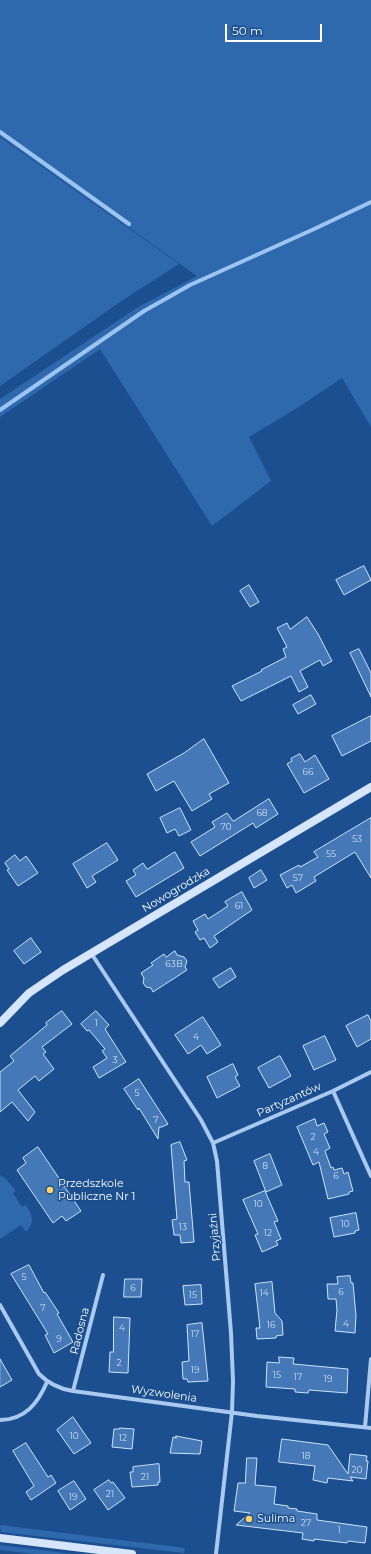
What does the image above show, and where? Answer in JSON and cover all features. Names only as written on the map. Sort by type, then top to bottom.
[{"type":"street","name":"Nowogrodzka","points":[[0,1022],[18,1003],[44,982],[371,787]]},
{"type":"street","name":"Przyjaźni","points":[[91,953],[202,1120],[213,1143],[217,1161],[231,1333],[233,1381],[232,1412],[216,1554]]},
{"type":"street","name":"Partyzantów","points":[[213,1143],[333,1091],[371,1072]]},
{"type":"street","points":[[333,1091],[371,1176]]},
{"type":"street","name":"Radosna","points":[[74,1391],[103,1275]]},
{"type":"street","name":"Wyzwolenia","points":[[0,1305],[39,1374],[47,1382],[60,1388],[232,1412],[371,1428]]},
{"type":"street","points":[[365,1427],[371,1359]]},
{"type":"street","points":[[0,1420],[26,1413],[35,1404],[47,1382]]},
{"type":"street","points":[[0,1538],[132,1554]]},
{"type":"shaded area","points":[[0,0],[371,0],[371,427],[342,378],[297,408],[249,437],[271,481],[212,526],[100,349],[0,417],[0,399],[138,307],[197,276],[0,136]]},
{"type":"shaded area","points":[[0,137],[179,264],[120,302],[0,386]]},
{"type":"shaded area","points":[[0,1175],[5,1178],[16,1191],[13,1193],[22,1207],[26,1205],[30,1212],[32,1221],[30,1228],[27,1231],[25,1231],[21,1225],[0,1239]]},
{"type":"shaded area","points":[[0,1525],[185,1548],[184,1553],[1,1532]]},
{"type":"shaded area","points":[[0,1545],[73,1554],[35,1554],[0,1550]]},
{"type":"building","points":[[364,566],[371,580],[344,595],[336,580]]},
{"type":"building","points":[[249,585],[259,602],[250,607],[240,591]]},
{"type":"building","points":[[307,617],[332,661],[323,666],[320,660],[300,671],[308,687],[299,692],[291,676],[241,701],[232,686],[286,657],[283,649],[287,647],[277,628],[287,623],[290,629]]},
{"type":"building","points":[[359,649],[371,673],[371,697],[350,653]]},
{"type":"building","points":[[311,695],[316,704],[298,714],[293,705]]},
{"type":"building","points":[[371,716],[371,741],[342,756],[332,736]]},
{"type":"building","points":[[204,739],[229,783],[209,794],[212,799],[192,811],[174,781],[156,791],[147,774],[184,753]]},
{"type":"building","points":[[300,754],[305,762],[315,755],[329,779],[304,793],[287,764],[292,761],[291,759]]},
{"type":"building","points":[[269,799],[278,814],[256,828],[253,823],[200,856],[191,842],[215,827],[212,822],[227,813],[233,821]]},
{"type":"building","points":[[180,808],[191,830],[179,836],[175,829],[167,833],[160,818]]},
{"type":"building","points":[[371,818],[371,878],[355,852],[314,877],[316,881],[296,893],[292,885],[287,888],[280,875],[299,865],[300,867],[318,857],[314,852]]},
{"type":"building","points":[[107,843],[118,860],[92,876],[96,882],[87,888],[73,864]]},
{"type":"building","points":[[175,852],[184,868],[136,897],[126,881],[136,875],[133,870],[143,863],[147,869]]},
{"type":"building","points":[[15,855],[20,861],[26,856],[38,873],[18,886],[7,870],[9,869],[5,863]]},
{"type":"building","points":[[261,870],[267,880],[254,888],[249,878]]},
{"type":"building","points":[[242,892],[252,910],[214,936],[218,942],[210,948],[204,938],[200,940],[195,932],[198,930],[193,921],[205,914],[208,919],[228,906],[225,902]]},
{"type":"building","points":[[31,938],[41,952],[24,964],[14,951]]},
{"type":"building","points":[[175,951],[177,955],[184,957],[187,961],[185,967],[187,970],[153,992],[151,988],[146,987],[143,983],[144,978],[141,973],[153,965],[151,963],[164,954],[166,957]]},
{"type":"building","points":[[231,968],[236,977],[219,988],[213,979]]},
{"type":"building","points":[[62,1011],[72,1024],[42,1047],[46,1052],[43,1054],[54,1069],[39,1081],[35,1076],[18,1090],[35,1112],[28,1121],[12,1102],[0,1112],[0,1072],[14,1061],[10,1056],[47,1025],[46,1023]]},
{"type":"building","points":[[96,1011],[109,1025],[105,1029],[126,1062],[99,1078],[93,1067],[107,1058],[102,1051],[105,1049],[89,1030],[87,1031],[81,1024]]},
{"type":"building","points":[[368,1015],[371,1021],[371,1039],[357,1047],[346,1026]]},
{"type":"building","points":[[203,1017],[221,1045],[207,1054],[201,1045],[188,1054],[175,1035]]},
{"type":"building","points":[[325,1036],[336,1060],[314,1070],[303,1046]]},
{"type":"building","points":[[280,1056],[291,1076],[269,1088],[258,1068]]},
{"type":"building","points":[[233,1064],[238,1075],[235,1077],[240,1086],[217,1098],[207,1077]]},
{"type":"building","points":[[139,1079],[168,1124],[159,1127],[158,1139],[139,1108],[138,1110],[124,1089]]},
{"type":"building","points":[[315,1119],[317,1126],[324,1123],[328,1132],[324,1134],[330,1148],[325,1151],[331,1168],[333,1167],[334,1170],[342,1168],[344,1174],[348,1172],[353,1191],[349,1192],[349,1194],[328,1199],[319,1162],[313,1165],[297,1127]]},
{"type":"building","points":[[180,1142],[187,1160],[184,1161],[185,1182],[189,1182],[194,1242],[181,1243],[180,1235],[174,1235],[172,1220],[177,1219],[171,1145]]},
{"type":"building","name":"Przedszkole Publiczne Nr 1","points":[[38,1147],[81,1211],[66,1221],[62,1216],[53,1223],[17,1170],[26,1163],[23,1158]]},
{"type":"building","points":[[270,1154],[282,1185],[266,1192],[254,1161]]},
{"type":"building","points":[[265,1191],[278,1221],[274,1222],[281,1239],[276,1241],[278,1245],[262,1252],[255,1235],[258,1234],[243,1200]]},
{"type":"building","points":[[356,1213],[359,1230],[355,1231],[355,1233],[334,1237],[330,1218]]},
{"type":"building","points":[[29,1265],[44,1293],[45,1292],[59,1313],[57,1314],[73,1342],[54,1353],[45,1335],[48,1334],[11,1274]]},
{"type":"building","points":[[350,1276],[351,1283],[353,1283],[356,1316],[355,1333],[335,1331],[337,1310],[336,1299],[328,1299],[327,1284],[338,1284],[337,1277]]},
{"type":"building","points":[[125,1279],[142,1279],[141,1297],[124,1297]]},
{"type":"building","points":[[272,1282],[275,1313],[282,1321],[283,1335],[276,1336],[276,1338],[257,1339],[256,1328],[260,1328],[255,1284]]},
{"type":"building","points":[[201,1285],[202,1304],[185,1305],[183,1286]]},
{"type":"building","points":[[114,1317],[130,1318],[128,1373],[109,1372],[110,1352],[113,1352]]},
{"type":"building","points":[[202,1323],[208,1381],[188,1382],[187,1379],[183,1379],[182,1362],[189,1361],[187,1325]]},
{"type":"building","points":[[279,1357],[294,1358],[293,1364],[348,1369],[347,1393],[309,1390],[308,1393],[295,1392],[295,1389],[266,1387],[267,1362],[279,1363]]},
{"type":"building","points":[[0,1359],[12,1380],[0,1387]]},
{"type":"building","points":[[73,1417],[91,1443],[74,1454],[57,1430]]},
{"type":"building","points":[[114,1429],[134,1429],[132,1449],[112,1447]]},
{"type":"building","points":[[176,1436],[202,1441],[200,1454],[170,1453],[173,1437],[176,1438]]},
{"type":"building","points":[[282,1439],[328,1445],[348,1474],[350,1454],[367,1456],[366,1461],[368,1461],[366,1479],[350,1477],[353,1481],[328,1478],[327,1483],[313,1480],[315,1466],[279,1462]]},
{"type":"building","points":[[26,1443],[48,1477],[51,1475],[56,1483],[31,1500],[26,1492],[34,1486],[13,1451]]},
{"type":"building","points":[[247,1458],[257,1458],[255,1485],[276,1487],[274,1504],[288,1506],[288,1508],[297,1509],[297,1511],[317,1514],[317,1520],[367,1527],[365,1543],[348,1541],[347,1543],[314,1539],[314,1541],[302,1539],[303,1533],[236,1525],[250,1513],[234,1511],[238,1483],[245,1483]]},
{"type":"building","points":[[159,1464],[160,1482],[158,1482],[158,1485],[132,1487],[130,1472],[133,1472],[133,1467]]},
{"type":"building","points":[[109,1480],[111,1483],[113,1482],[125,1498],[108,1510],[94,1490]]},
{"type":"building","points":[[74,1481],[86,1499],[70,1510],[58,1491]]},
{"type":"waterway","points":[[0,132],[129,224]]},
{"type":"waterway","points":[[0,410],[144,311],[190,285],[371,202]]},
{"type":"place","name":"Przedszkole Publiczne Nr 1","points":[[50,1190]]},
{"type":"place","name":"Sulima","points":[[249,1519]]}]
